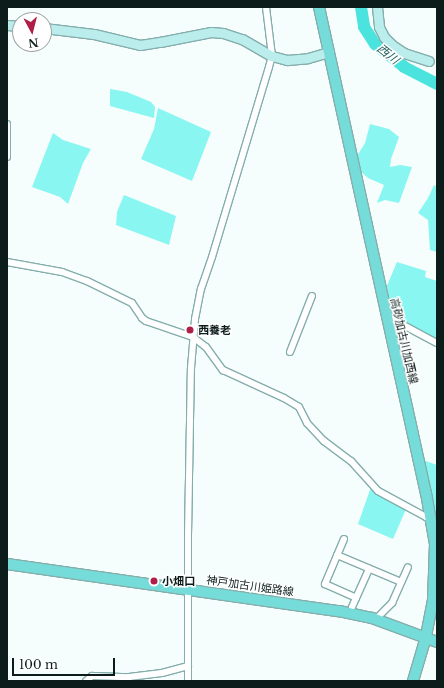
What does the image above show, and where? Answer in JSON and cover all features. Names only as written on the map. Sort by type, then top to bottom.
[{"type":"main road","name":"高砂加古川加西線","points":[[319,7],[436,546],[434,588],[426,637],[413,681]]},
{"type":"main road","name":"神戸加古川姫路線","points":[[7,564],[339,611],[376,619],[437,642]]},
{"type":"street","points":[[188,681],[188,589],[193,337],[201,289],[272,56],[266,7]]},
{"type":"street","points":[[377,7],[379,27],[384,37],[392,45],[404,53],[429,61]]},
{"type":"street","points":[[52,29],[94,34],[140,45],[211,32],[223,33],[242,39],[272,56],[287,60],[308,58],[329,52]]},
{"type":"street","points":[[7,124],[7,157]]},
{"type":"street","points":[[7,262],[62,272],[87,281],[132,303],[146,322],[193,337],[206,347],[223,370],[284,398],[300,408],[301,414],[324,441],[351,461],[378,491],[426,517],[431,518]]},
{"type":"street","points":[[290,352],[312,296]]},
{"type":"street","points":[[387,319],[392,319],[437,343]]},
{"type":"street","points":[[344,539],[325,584],[356,598]]},
{"type":"street","points":[[337,555],[401,582]]},
{"type":"street","points":[[376,619],[392,603],[408,567]]},
{"type":"street","points":[[352,607],[369,569]]},
{"type":"street","points":[[86,681],[92,676],[129,677],[162,673],[188,666]]},
{"type":"shaded area","points":[[110,89],[127,92],[151,102],[155,107],[154,118],[110,106]]},
{"type":"shaded area","points":[[158,108],[211,132],[192,181],[141,159],[154,129]]},
{"type":"shaded area","points":[[370,124],[389,129],[399,137],[391,159],[390,167],[400,165],[412,167],[399,203],[385,200],[377,203],[384,185],[368,178],[360,171],[357,156],[365,143]]},
{"type":"shaded area","points":[[53,133],[63,140],[91,149],[83,163],[68,204],[60,197],[32,187]]},
{"type":"shaded area","points":[[434,185],[437,187],[437,252],[430,250],[428,220],[418,213],[428,198]]},
{"type":"shaded area","points":[[124,195],[176,216],[169,245],[116,225],[117,212]]},
{"type":"shaded area","points":[[397,262],[426,271],[425,277],[437,281],[437,340],[393,318],[390,314],[386,295],[388,289],[386,288]]},
{"type":"shaded area","points":[[423,460],[437,465],[437,519]]},
{"type":"shaded area","points":[[371,487],[407,507],[393,539],[358,524]]},
{"type":"waterway","name":"西川","points":[[361,7],[364,27],[375,44],[404,67],[437,84]]},
{"type":"place","name":"西養老","points":[[190,330]]},
{"type":"place","name":"小畑口","points":[[154,581]]}]
